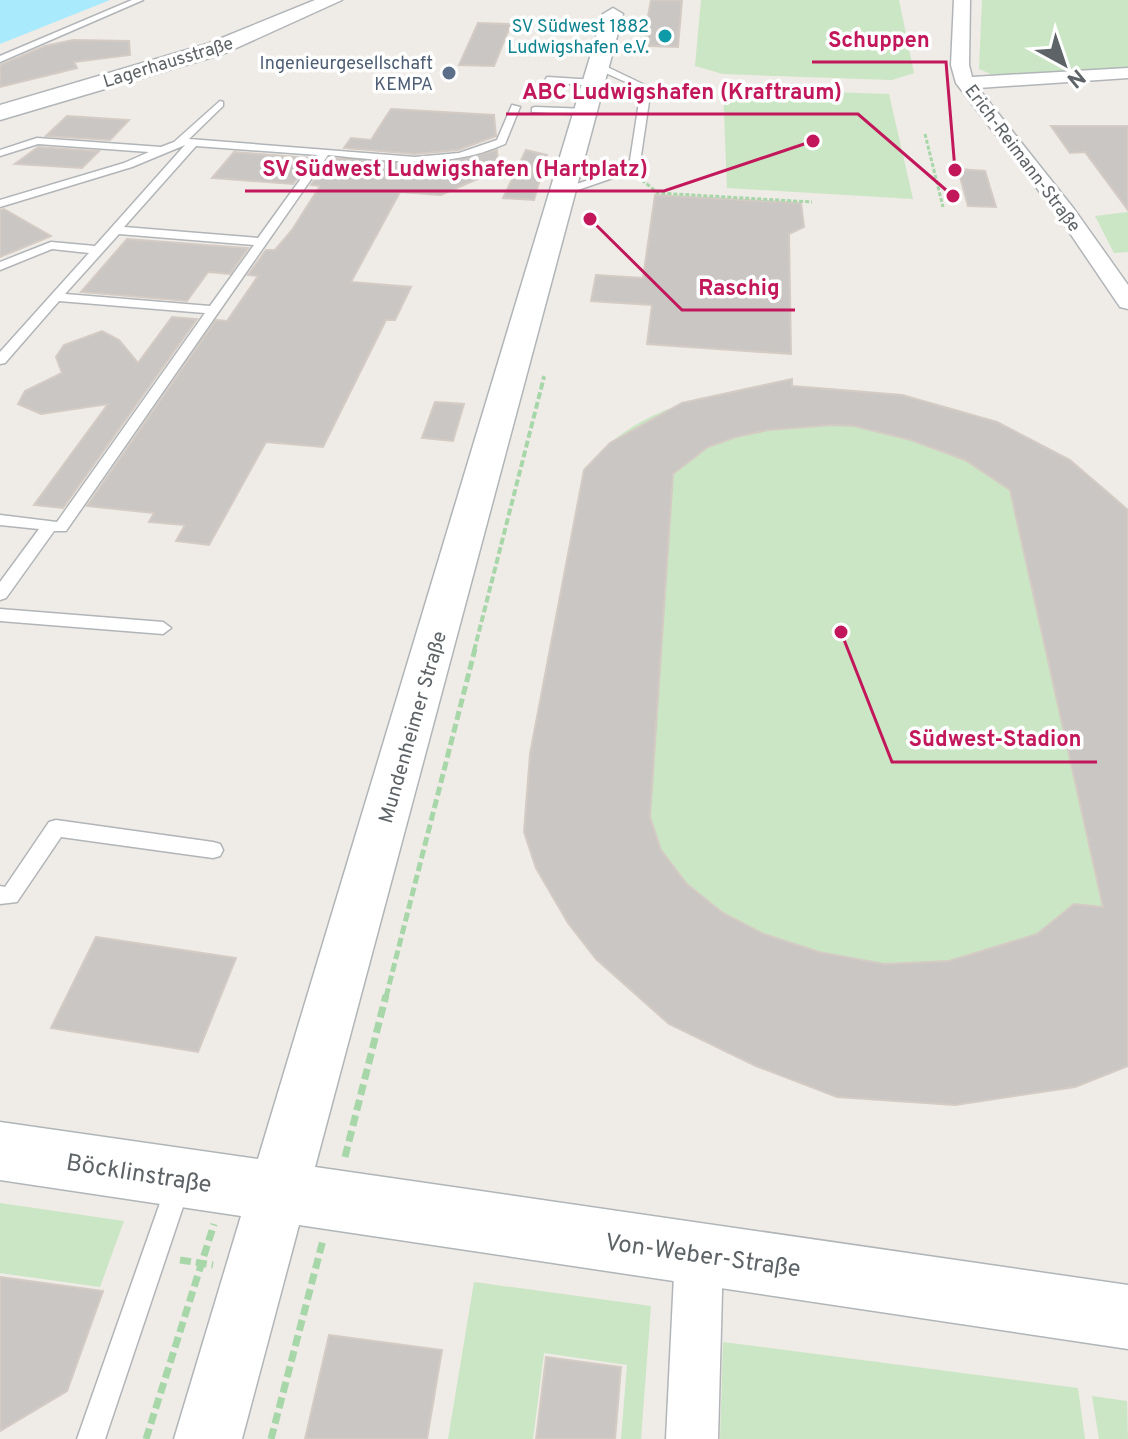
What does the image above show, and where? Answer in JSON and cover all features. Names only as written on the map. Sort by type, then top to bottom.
[{"type":"street","name":"Lagerhausstraße","points":[[0,113],[215,49],[332,0]]},
{"type":"street","name":"Erich-Reimann-Straße","points":[[962,0],[960,65],[965,83],[1067,213],[1128,302]]},
{"type":"street","name":"Mundenheimer Straße","points":[[208,1439],[306,1198],[565,191],[616,5]]},
{"type":"street","points":[[965,83],[1059,80],[1128,73]]},
{"type":"street","name":"Böcklinstraße","points":[[0,1151],[306,1198]]},
{"type":"street","name":"Von-Weber-Straße","points":[[306,1198],[1127,1319]]},
{"type":"street","points":[[692,1439],[699,1255]]},
{"type":"lane","points":[[0,59],[139,0]]},
{"type":"lane","points":[[547,80],[595,87],[646,88],[634,169],[565,191]]},
{"type":"lane","points":[[535,110],[595,87]]},
{"type":"lane","points":[[0,360],[116,230],[220,104]]},
{"type":"lane","points":[[0,204],[74,183],[188,142],[437,160],[465,157],[501,142],[515,107]]},
{"type":"lane","points":[[0,153],[37,141],[165,150]]},
{"type":"lane","points":[[0,520],[61,527],[325,152]]},
{"type":"lane","points":[[116,230],[262,242]]},
{"type":"lane","points":[[0,266],[51,245],[98,250]]},
{"type":"lane","points":[[56,297],[213,310]]},
{"type":"lane","points":[[0,594],[50,525]]},
{"type":"lane","points":[[0,615],[163,628]]},
{"type":"lane","points":[[0,895],[10,896],[56,828],[213,850]]},
{"type":"lane","points":[[91,1439],[180,1180]]},
{"type":"path","points":[[925,134],[943,207]]},
{"type":"path","points":[[644,181],[658,193],[812,202]]},
{"type":"path","points":[[271,1439],[306,1198],[495,571]]},
{"type":"path","points":[[146,1439],[199,1263]]},
{"type":"green space","points":[[701,0],[899,0],[914,73],[892,80],[723,74],[695,66]]},
{"type":"green space","points":[[982,0],[1128,0],[1128,69],[993,75],[979,69]]},
{"type":"green space","points":[[723,88],[889,94],[913,199],[727,188]]},
{"type":"green space","points":[[1128,212],[1128,252],[1114,253],[1095,216]]},
{"type":"green space","points":[[784,386],[880,394],[969,414],[1012,430],[1052,451],[1091,477],[1128,510],[1128,1065],[1055,1089],[955,1105],[837,1097],[756,1066],[669,1024],[596,959],[568,923],[536,868],[524,832],[530,754],[584,470],[625,431],[649,417],[701,398]]},
{"type":"green space","points":[[0,1203],[124,1221],[100,1287],[0,1273]]},
{"type":"green space","points":[[474,1282],[651,1306],[641,1439],[621,1439],[627,1365],[544,1353],[533,1439],[448,1439]]},
{"type":"green space","points":[[723,1342],[1078,1388],[1085,1439],[720,1439]]},
{"type":"green space","points":[[1092,1396],[1127,1401],[1128,1439],[1099,1439]]},
{"type":"water","points":[[0,0],[110,0],[0,44]]},
{"type":"building","points":[[651,0],[682,0],[678,47],[649,46],[650,39],[644,39]]},
{"type":"building","points":[[478,23],[511,24],[494,66],[459,65]]},
{"type":"building","points":[[73,40],[129,41],[130,55],[74,62],[77,68],[0,87],[0,65],[45,46]]},
{"type":"building","points":[[391,109],[494,115],[496,136],[458,150],[415,154],[344,148],[351,138],[371,140]]},
{"type":"building","points":[[67,116],[129,120],[110,140],[46,136]]},
{"type":"building","points":[[1051,126],[1128,126],[1128,210],[1085,152],[1070,153]]},
{"type":"building","points":[[38,147],[99,151],[82,168],[15,164]]},
{"type":"building","points":[[497,150],[498,170],[441,195],[400,192],[351,282],[411,287],[395,320],[386,320],[323,447],[266,442],[209,545],[176,541],[185,525],[149,522],[154,513],[87,506],[216,320],[227,321],[258,276],[248,275],[266,250],[275,250],[292,230],[320,186],[311,185],[329,158],[439,163]]},
{"type":"building","points":[[526,150],[547,155],[534,200],[503,198]]},
{"type":"building","points":[[234,152],[312,158],[293,184],[212,178]]},
{"type":"building","points":[[958,169],[985,171],[996,207],[968,206]]},
{"type":"building","points":[[655,195],[801,203],[804,227],[789,234],[791,354],[647,344],[652,305],[591,301],[596,275],[643,278]]},
{"type":"building","points":[[4,209],[51,236],[0,257],[0,210]]},
{"type":"building","points":[[127,239],[248,248],[230,274],[208,272],[187,301],[81,292]]},
{"type":"building","points":[[172,317],[197,319],[63,508],[34,505],[108,404],[41,414],[18,404],[25,391],[62,373],[56,357],[64,345],[102,331],[119,340],[138,363]]},
{"type":"building","points":[[792,379],[792,386],[902,395],[997,422],[1070,460],[1128,510],[1128,1066],[1075,1087],[955,1105],[837,1097],[756,1066],[669,1024],[596,959],[568,923],[536,868],[524,832],[530,754],[584,470],[610,443],[682,403]],"holes":[[[854,426],[911,440],[965,460],[1010,490],[1103,907],[1074,904],[1037,934],[949,961],[884,964],[819,952],[764,934],[723,913],[687,884],[661,850],[650,817],[673,474],[708,447],[736,437],[768,430]]]},
{"type":"building","points":[[435,402],[464,404],[453,441],[422,438]]},
{"type":"building","points":[[96,937],[236,958],[198,1052],[51,1028]]},
{"type":"building","points":[[0,1277],[103,1291],[67,1391],[0,1431]]},
{"type":"building","points":[[329,1335],[442,1350],[427,1439],[305,1439]]},
{"type":"building","points":[[546,1357],[621,1367],[615,1439],[536,1439]]},
{"type":"place","name":"SV Südwest 1882 Ludwigshafen e.V.","points":[[665,36]]},
{"type":"place","name":"Ingenieurgesellschaft KEMPA","points":[[449,73]]},
{"type":"place","name":"SV Südwest Ludwigshafen (Hartplatz)","points":[[813,141]]},
{"type":"place","name":"Schuppen","points":[[955,170]]},
{"type":"place","name":"ABC Ludwigshafen (Kraftraum)","points":[[953,196]]},
{"type":"place","name":"Raschig","points":[[590,219]]},
{"type":"place","name":"Südwest-Stadion","points":[[841,632]]}]
